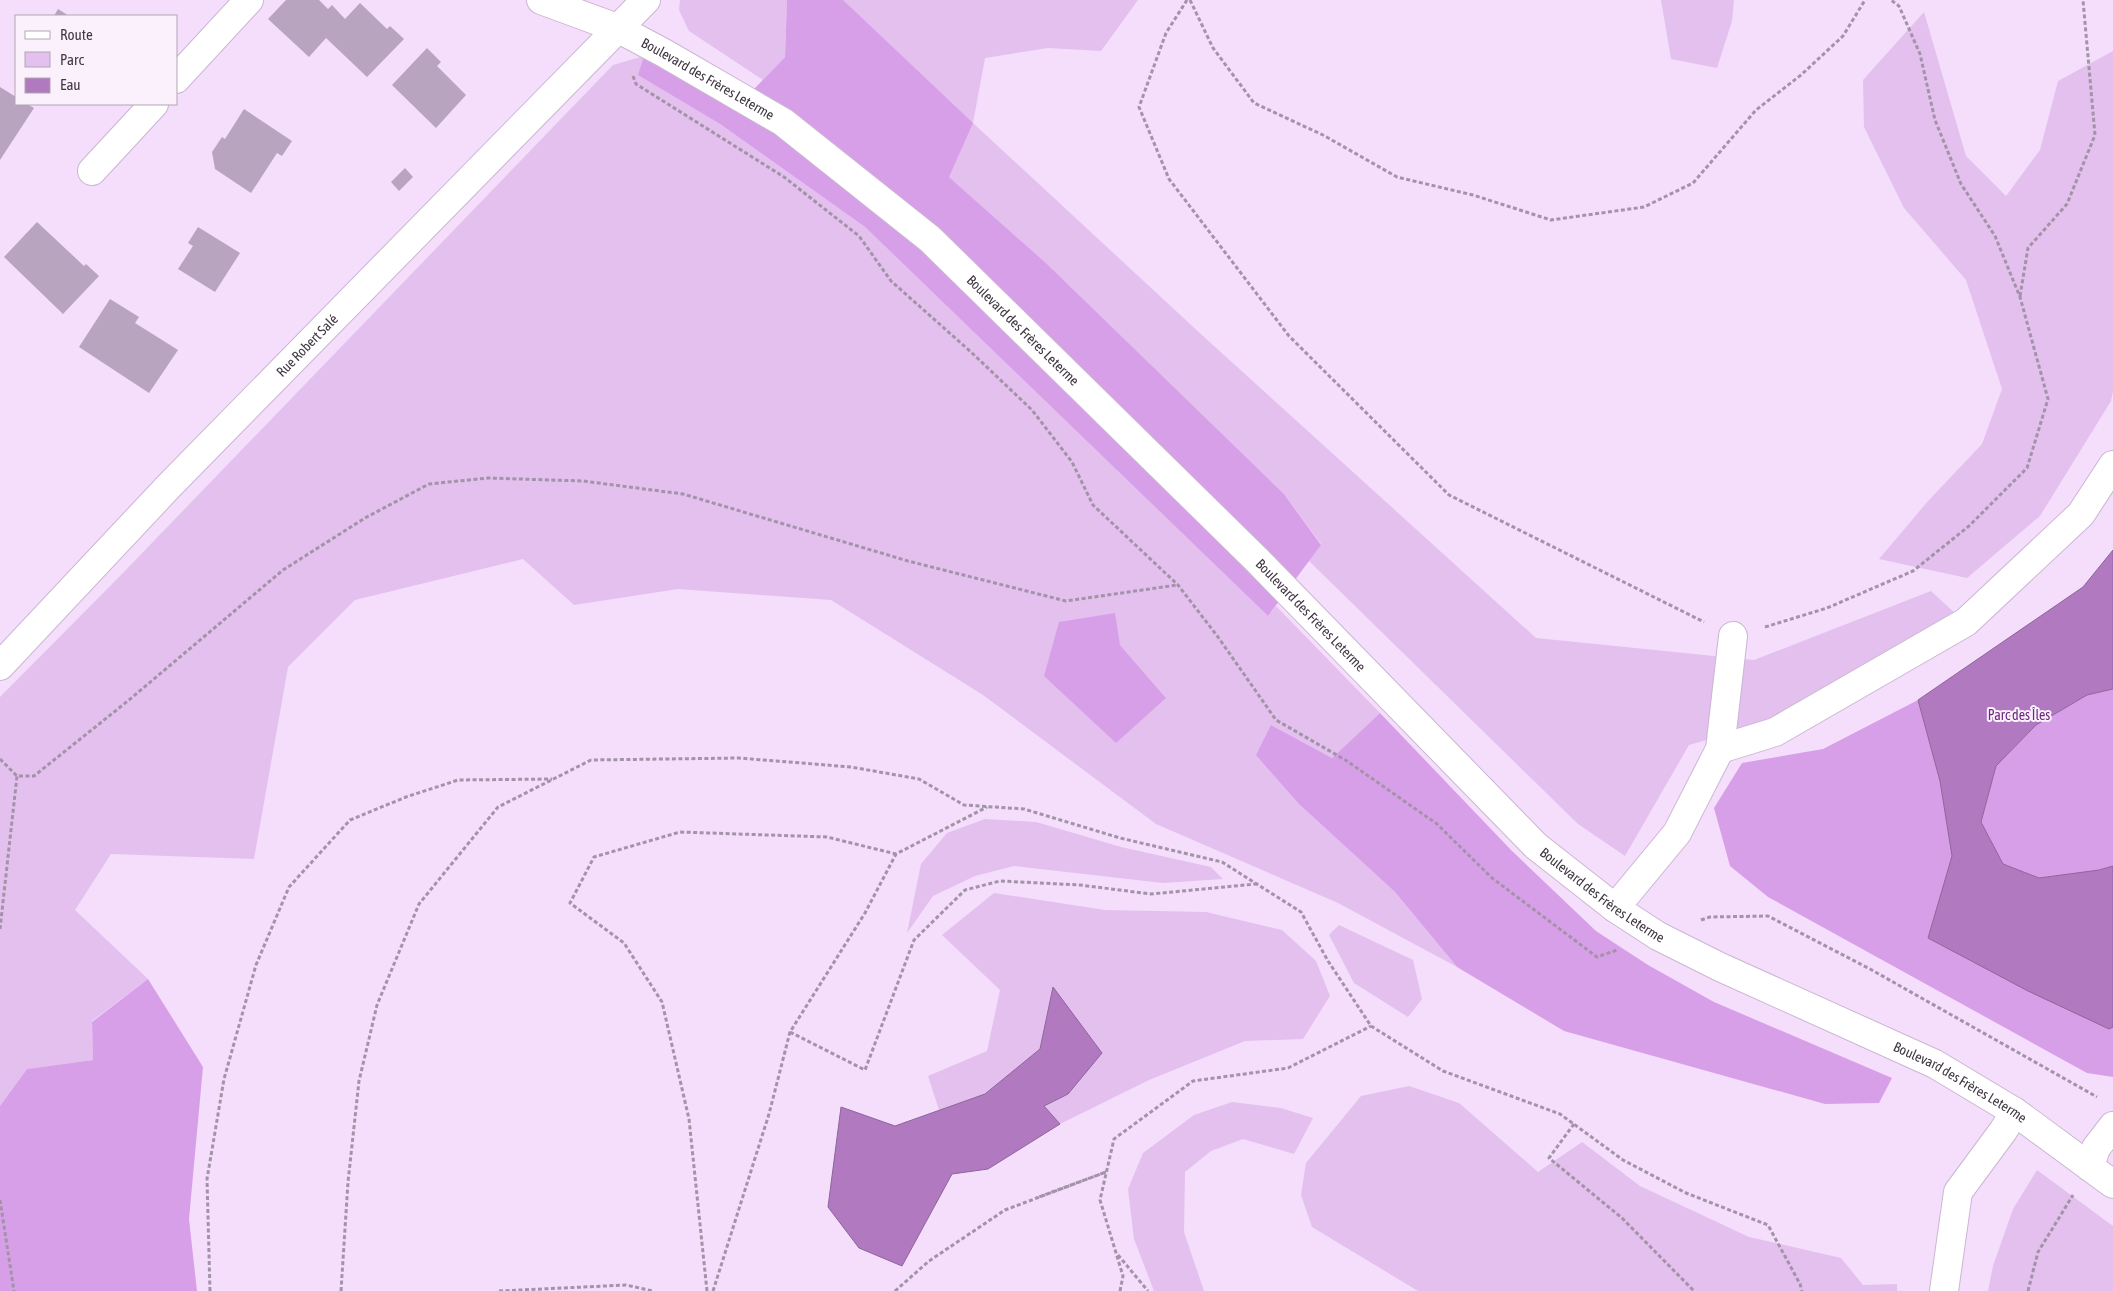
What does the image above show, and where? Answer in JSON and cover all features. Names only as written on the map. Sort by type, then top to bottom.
[{"type":"street","points":[[178,77],[249,0]]},
{"type":"street","name":"Boulevard des Frères Leterme","points":[[541,0],[617,28],[664,52],[783,122],[930,239],[1256,559],[1536,846],[1615,908],[1658,936],[1720,967],[1935,1064],[2015,1112],[2113,1184]]},
{"type":"street","name":"Rue Robert Salé","points":[[0,666],[168,487],[646,0]]},
{"type":"street","points":[[92,171],[153,105]]},
{"type":"street","points":[[1720,749],[1775,732],[1966,622],[2081,514],[2113,465]]},
{"type":"street","points":[[1615,908],[1677,833],[1720,749],[1733,636]]},
{"type":"street","points":[[1944,1291],[1958,1192],[2015,1112]]},
{"type":"street","points":[[2090,1167],[2096,1148],[2113,1126]]},
{"type":"path","points":[[1864,0],[1843,36],[1801,75],[1756,110],[1692,183],[1644,207],[1551,220],[1473,195],[1397,177],[1323,136],[1254,103],[1213,48],[1188,0],[1166,32],[1139,107],[1169,179],[1289,336],[1449,496],[1733,636],[1827,608],[1913,571],[1969,526],[2027,468],[2048,399],[2020,297],[1995,236],[1961,184],[1935,120],[1920,54],[1899,6],[1891,0]]},
{"type":"path","points":[[2020,297],[2028,248],[2067,204],[2094,135],[2083,0]]},
{"type":"path","points":[[0,759],[17,776],[34,776],[129,700],[283,570],[365,518],[429,484],[488,478],[583,481],[682,494],[908,561],[1066,602],[1178,585],[1093,505],[1072,462],[1032,410],[971,352],[891,281],[859,236],[784,176],[636,84],[617,28]]},
{"type":"path","points":[[341,1291],[348,1182],[359,1081],[377,1005],[419,904],[498,807],[591,760],[739,758],[851,767],[919,780],[964,805],[1024,809],[1120,838],[1222,862],[1301,912],[1328,961],[1371,1026],[1443,1070],[1560,1114],[1623,1160],[1686,1193],[1768,1225],[1802,1291]]},
{"type":"path","points":[[0,929],[17,776]]},
{"type":"path","points":[[210,1291],[207,1179],[224,1079],[256,965],[288,887],[350,820],[406,797],[458,780],[554,779]]},
{"type":"path","points":[[713,1291],[769,1114],[790,1032],[865,913],[896,854],[987,806]]},
{"type":"path","points":[[707,1291],[689,1119],[662,1002],[624,943],[570,903],[594,857],[680,832],[827,837],[896,854]]},
{"type":"path","points":[[790,1032],[865,1070],[914,940],[965,890],[1000,881],[1080,884],[1151,894],[1256,884]]},
{"type":"path","points":[[1120,1291],[1123,1276],[1100,1200],[1114,1139],[1193,1081],[1288,1068],[1371,1026]]},
{"type":"path","points":[[1574,1124],[1549,1158],[1622,1218],[1694,1291]]},
{"type":"path","points":[[2028,1291],[2038,1252],[2090,1167]]},
{"type":"path","points":[[1036,1198],[1106,1172]]},
{"type":"path","points":[[895,1291],[929,1260],[1005,1210],[1106,1172]]},
{"type":"path","points":[[0,1200],[14,1291]]},
{"type":"path","points":[[1116,1254],[1148,1291]]},
{"type":"path","points":[[499,1291],[626,1284],[653,1291]]},
{"type":"green space","points":[[680,0],[787,0],[785,57],[763,80],[689,31],[679,10]]},
{"type":"green space","points":[[843,0],[1138,0],[1101,51],[1048,48],[985,58],[973,123],[1203,336],[1536,638],[1754,660],[1931,591],[1958,616],[1779,719],[1689,745],[1625,856],[1578,824],[1309,561],[1321,544],[1284,494],[1046,263],[949,177]]},
{"type":"green space","points":[[1661,0],[1734,0],[1732,21],[1717,68],[1671,59]]},
{"type":"green space","points":[[1924,12],[1966,156],[2006,196],[2040,150],[2058,81],[2113,51],[2113,391],[2111,401],[2040,516],[1967,578],[1879,559],[1929,500],[1982,444],[2002,389],[1966,280],[1904,208],[1864,127],[1863,80]]},
{"type":"green space","points":[[644,56],[639,75],[720,124],[865,227],[1268,616],[1276,606],[1380,713],[1332,758],[1271,725],[1300,805],[1395,892],[1457,967],[1338,903],[1156,824],[983,695],[831,600],[678,589],[574,605],[523,559],[355,600],[288,667],[254,859],[111,854],[75,910],[148,979],[92,1021],[93,1060],[27,1069],[0,1106],[0,697],[121,575],[613,65]],"holes":[[[1060,622],[1120,645],[1166,698]]]},
{"type":"green space","points":[[985,819],[1036,822],[1121,847],[1211,867],[1223,879],[1163,883],[1014,866],[975,876],[933,896],[907,933],[921,864],[947,833]]},
{"type":"green space","points":[[994,893],[1105,910],[1206,912],[1282,930],[1316,961],[1330,996],[1303,1039],[1245,1041],[1149,1080],[1060,1124],[1043,1106],[1068,1094],[1053,988],[1040,1049],[985,1094],[939,1110],[928,1076],[987,1051],[1000,990],[942,935]]},
{"type":"green space","points":[[1339,925],[1413,960],[1422,999],[1408,1017],[1354,983],[1329,935]]},
{"type":"green space","points":[[1409,1086],[1459,1103],[1538,1172],[1582,1142],[1640,1186],[1749,1237],[1841,1258],[1863,1285],[1897,1284],[1897,1291],[1418,1291],[1312,1227],[1301,1195],[1306,1163],[1361,1096]]},
{"type":"green space","points":[[1232,1102],[1281,1108],[1313,1118],[1294,1154],[1243,1139],[1211,1151],[1185,1172],[1184,1232],[1204,1291],[1154,1291],[1134,1239],[1128,1189],[1143,1153],[1194,1115]]},
{"type":"green space","points":[[2037,1170],[2113,1226],[2113,1291],[1988,1291],[1993,1266],[2013,1209]]},
{"type":"shaded area","points":[[787,0],[843,0],[973,123],[949,177],[1046,263],[1284,494],[1321,545],[1268,616],[865,227],[720,124],[638,75],[644,56],[734,110],[785,57]]},
{"type":"shaded area","points":[[1115,613],[1120,645],[1166,698],[1116,743],[1044,676],[1059,622]]},
{"type":"shaded area","points":[[2113,689],[2113,866],[2099,870],[2039,878],[2003,864],[1981,822],[1996,766],[2036,725],[2087,695]]},
{"type":"shaded area","points":[[1918,700],[1940,781],[1952,856],[1928,938],[2109,1029],[2113,1027],[2113,1077],[2087,1073],[1768,897],[1730,866],[1714,808],[1742,763],[1823,749]]},
{"type":"shaded area","points":[[1380,713],[1512,851],[1596,931],[1648,965],[1714,1002],[1892,1078],[1879,1103],[1825,1104],[1564,1031],[1457,967],[1395,892],[1300,805],[1256,755],[1271,725],[1332,758]]},
{"type":"shaded area","points":[[148,979],[203,1067],[189,1219],[197,1291],[0,1291],[0,1106],[27,1069],[93,1060],[92,1022]]},
{"type":"water","name":"Parc des Îles","points":[[2113,550],[2113,689],[2087,695],[2036,725],[1996,766],[1981,822],[2003,864],[2039,878],[2099,870],[2113,866],[2113,1027],[2109,1029],[2028,991],[1928,938],[1952,856],[1940,781],[1918,700],[2083,587]]},
{"type":"water","points":[[1053,987],[1102,1053],[1068,1094],[1044,1106],[1060,1124],[988,1169],[952,1174],[902,1266],[859,1248],[828,1207],[841,1107],[895,1126],[985,1094],[1040,1049]]},
{"type":"building","points":[[286,0],[319,0],[328,9],[332,5],[345,19],[360,3],[387,29],[390,26],[404,39],[367,77],[326,38],[309,57],[268,19]]},
{"type":"building","points":[[58,9],[67,15],[55,15]]},
{"type":"building","points":[[427,48],[441,62],[437,66],[466,95],[436,128],[392,85]]},
{"type":"building","points":[[0,87],[15,96],[15,105],[29,105],[34,108],[0,160]]},
{"type":"building","points":[[244,109],[292,141],[282,156],[277,153],[251,193],[215,169],[212,152],[222,137],[225,139]]},
{"type":"building","points":[[405,168],[413,177],[399,191],[391,182]]},
{"type":"building","points":[[37,222],[84,266],[86,264],[99,276],[63,314],[4,257]]},
{"type":"building","points":[[198,227],[240,253],[215,292],[178,269],[193,246],[188,243]]},
{"type":"building","points":[[110,299],[139,317],[135,323],[178,350],[149,393],[79,347]]}]
